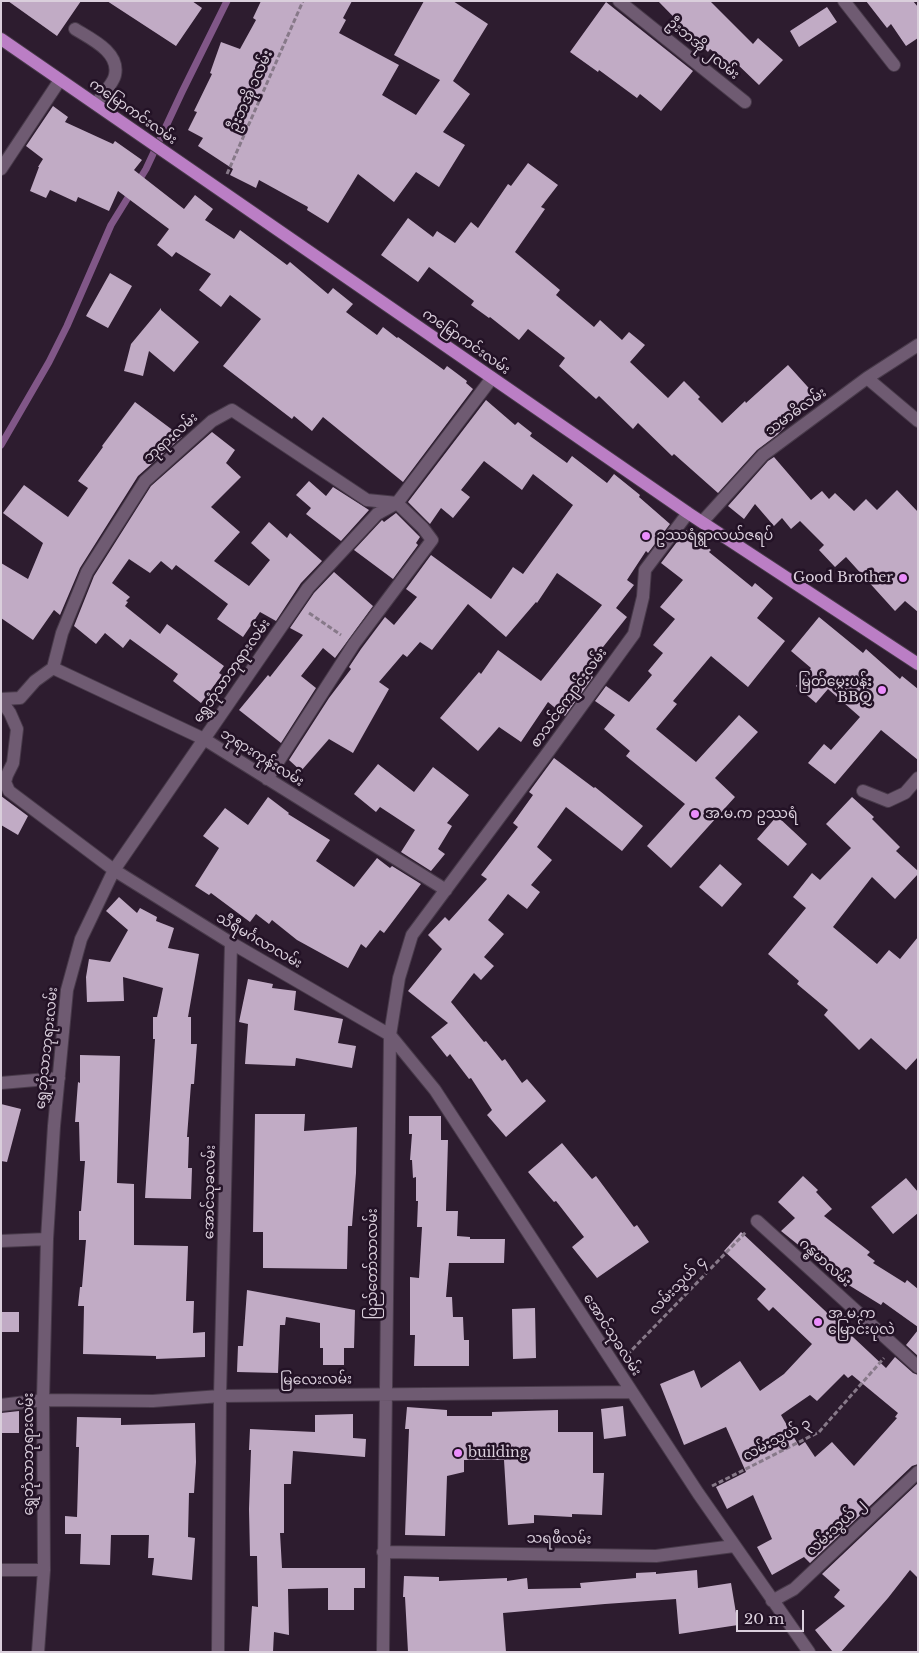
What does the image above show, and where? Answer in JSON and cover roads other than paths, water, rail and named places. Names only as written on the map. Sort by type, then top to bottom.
[{"type":"main road","name":"ကမြောကင်းလမ်း","points":[[1,39],[688,513],[918,664]]},
{"type":"street","name":"ဦးဘအို ၂လမ်း","points":[[619,1],[745,102]]},
{"type":"street","points":[[844,1],[894,65]]},
{"type":"street","points":[[74,29],[104,47],[115,61],[115,76],[96,104]]},
{"type":"street","points":[[1,169],[60,80]]},
{"type":"street","name":"သမာဓိလမ်း","points":[[702,522],[763,455],[867,378],[918,345]]},
{"type":"street","name":"ရွှေဘုံသာဘုရားလမ်း","points":[[38,1652],[44,1570],[43,1400],[47,1240],[54,1126],[67,990],[81,939],[114,870],[308,588],[377,514],[397,503],[492,378]]},
{"type":"street","points":[[867,378],[918,421]]},
{"type":"street","name":"ဘုရားလမ်း","points":[[53,668],[62,634],[87,572],[145,481],[212,421],[232,410],[367,500],[397,503]]},
{"type":"street","points":[[267,778],[354,644],[432,540],[423,528],[397,503]]},
{"type":"street","name":"စာသင်ကျောင်းလမ်း","points":[[446,890],[634,634],[643,598],[645,570],[688,513]]},
{"type":"street","points":[[1,700],[20,698],[35,681],[53,668]]},
{"type":"street","name":"ဘုရားကုန်းလမ်း","points":[[53,668],[204,739],[446,890]]},
{"type":"street","name":"သီရီမင်္ဂလာလမ်း","points":[[1,700],[17,728],[13,763],[5,782],[9,790],[114,870],[231,943],[390,1035]]},
{"type":"street","points":[[863,791],[888,801],[905,793],[918,778]]},
{"type":"street","name":"ပြည်တော်သာလမ်း","points":[[383,1652],[390,1035],[399,978],[412,935],[446,890]]},
{"type":"street","name":"အောင်သုခလမ်း","points":[[218,1652],[220,1396],[231,943]]},
{"type":"street","name":"အောင်သုခလမ်း","points":[[390,1035],[436,1090],[698,1493],[809,1652]]},
{"type":"street","points":[[1,1083],[59,1078]]},
{"type":"street","name":"ဂန္ဓမာလမ်း","points":[[757,1221],[918,1367]]},
{"type":"street","points":[[1,1240],[47,1240]]},
{"type":"street","name":"မြလေးလမ်း","points":[[1,1405],[43,1400],[153,1401],[220,1396],[632,1392]]},
{"type":"street","name":"လမ်းသွယ် ၂","points":[[772,1601],[794,1589],[918,1472]]},
{"type":"street","name":"သရဖီလမ်း","points":[[383,1552],[656,1556],[734,1546]]},
{"type":"street","points":[[1,1570],[44,1570]]},
{"type":"waterway","points":[[138,182],[227,1]]},
{"type":"waterway","points":[[1,445],[49,362],[67,326],[111,225],[132,191]]},
{"type":"place","name":"ဥဿရံရွာလယ်ဇရပ်","points":[[646,536]]},
{"type":"place","name":"Good Brother","points":[[903,578]]},
{"type":"place","name":"မြတ်မွှေးပန်း BBQ","points":[[882,690]]},
{"type":"place","name":"အ.မ.က ဥဿရံ","points":[[695,814]]},
{"type":"place","name":"အ.မ.က မြောင်းပုလဲ","points":[[818,1322]]},
{"type":"place","name":"building","points":[[458,1453]]}]
